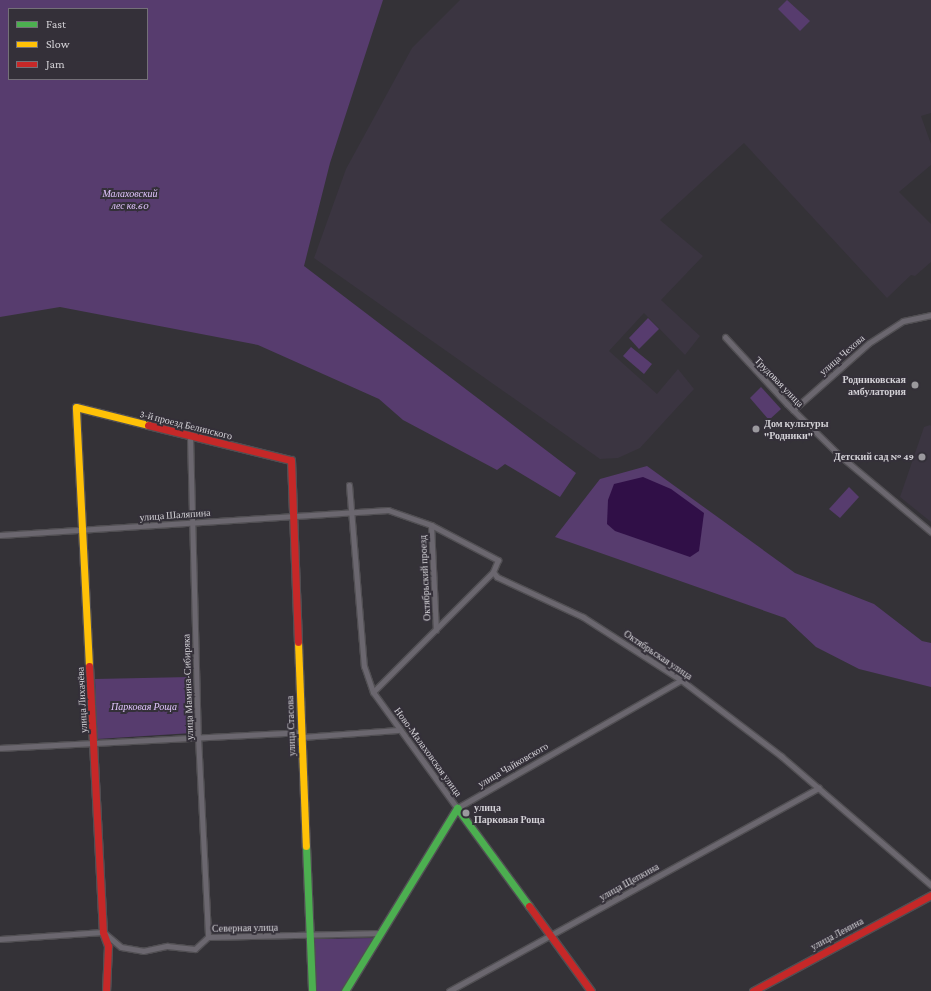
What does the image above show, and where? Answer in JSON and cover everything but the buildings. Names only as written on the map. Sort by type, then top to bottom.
[{"type":"street","name":"улица Чехова","points":[[793,410],[869,343],[903,321],[931,314]]},
{"type":"street","name":"Трудовая улица","points":[[725,337],[793,410],[839,455],[931,532]]},
{"type":"street","name":"3-й проезд Белинского","points":[[76,407],[190,437],[291,460]]},
{"type":"street","name":"улица Лихачёва","points":[[76,407],[95,743],[103,932],[108,946],[106,991]]},
{"type":"street","name":"улица Мамина-Сибиряка","points":[[190,437],[198,737],[208,937]]},
{"type":"street","name":"улица Стасова","points":[[291,460],[312,991]]},
{"type":"street","name":"Ново-Малаховская улица","points":[[349,485],[350,513],[364,666],[373,692],[398,730],[457,808],[548,936],[591,991]]},
{"type":"street","points":[[350,513],[388,510],[431,525],[498,560],[493,572]]},
{"type":"street","name":"улица Шаляпина","points":[[0,535],[82,531],[193,522],[293,518],[350,513]]},
{"type":"street","name":"Октябрьский проезд","points":[[431,525],[436,630]]},
{"type":"street","name":"Октябрьский проезд","points":[[373,692],[493,572]]},
{"type":"street","name":"Октябрьская улица","points":[[493,572],[497,577],[583,617],[681,680],[819,788],[931,885]]},
{"type":"street","name":"улица Чайковского","points":[[345,991],[382,933],[457,808],[681,680]]},
{"type":"street","points":[[0,748],[198,737],[302,735],[398,730]]},
{"type":"street","name":"улица Щепкина","points":[[449,991],[819,788]]},
{"type":"street","name":"улица Ленина","points":[[753,991],[931,895]]},
{"type":"street","points":[[0,939],[103,932]]},
{"type":"street","name":"Северная улица","points":[[103,932],[121,947],[143,951],[167,946],[195,949],[208,937],[382,933]]},
{"type":"shaded area","points":[[460,0],[931,0],[931,113],[921,116],[931,144],[931,165],[899,192],[931,224],[931,262],[915,276],[911,275],[887,298],[744,143],[660,220],[703,256],[661,300],[700,336],[685,355],[644,313],[609,351],[657,394],[678,369],[694,389],[640,448],[618,458],[600,459],[314,258],[346,169],[412,48]]},
{"type":"shaded area","name":"Детский сад № 49","points":[[930,425],[931,522],[900,497],[924,427]]},
{"type":"shaded area","points":[[643,477],[671,489],[704,513],[699,551],[690,557],[615,531],[607,524],[608,500],[614,484]]},
{"type":"green space","name":"Малаховский лес кв.60","points":[[0,0],[383,0],[330,163],[304,266],[576,473],[560,497],[505,464],[497,470],[403,420],[379,399],[258,345],[60,307],[0,317]]},
{"type":"green space","points":[[787,0],[810,21],[800,31],[778,9]]},
{"type":"green space","points":[[648,318],[659,329],[639,349],[629,338]]},
{"type":"green space","points":[[631,347],[652,364],[644,374],[623,356]]},
{"type":"green space","points":[[761,387],[781,409],[769,420],[750,398]]},
{"type":"green space","points":[[647,466],[795,573],[874,604],[922,641],[931,643],[931,687],[859,669],[816,647],[785,618],[555,537],[600,479]]},
{"type":"green space","points":[[849,487],[859,497],[840,518],[829,509]]},
{"type":"green space","name":"Парковая Роща","points":[[190,677],[192,733],[97,739],[95,679]]},
{"type":"green space","points":[[376,938],[342,991],[315,991],[314,939]]},
{"type":"traffic: fast","points":[[345,991],[457,808],[529,906]]},
{"type":"traffic: fast","points":[[306,846],[312,991]]},
{"type":"traffic: slow","points":[[89,666],[76,407],[148,425]]},
{"type":"traffic: slow","points":[[298,642],[306,846]]},
{"type":"traffic: jam","points":[[148,425],[291,460],[298,642]]},
{"type":"traffic: jam","points":[[89,666],[103,932],[108,946],[106,991]]},
{"type":"traffic: jam","points":[[753,991],[931,895]]},
{"type":"traffic: jam","points":[[529,906],[591,991]]},
{"type":"place","name":"Родниковская амбулатория","points":[[915,385]]},
{"type":"place","name":"Дом культуры \"Родники\"","points":[[756,429]]},
{"type":"place","name":"Детский сад № 49","points":[[922,457]]},
{"type":"place","name":"улица Парковая Роща","points":[[466,813]]}]
